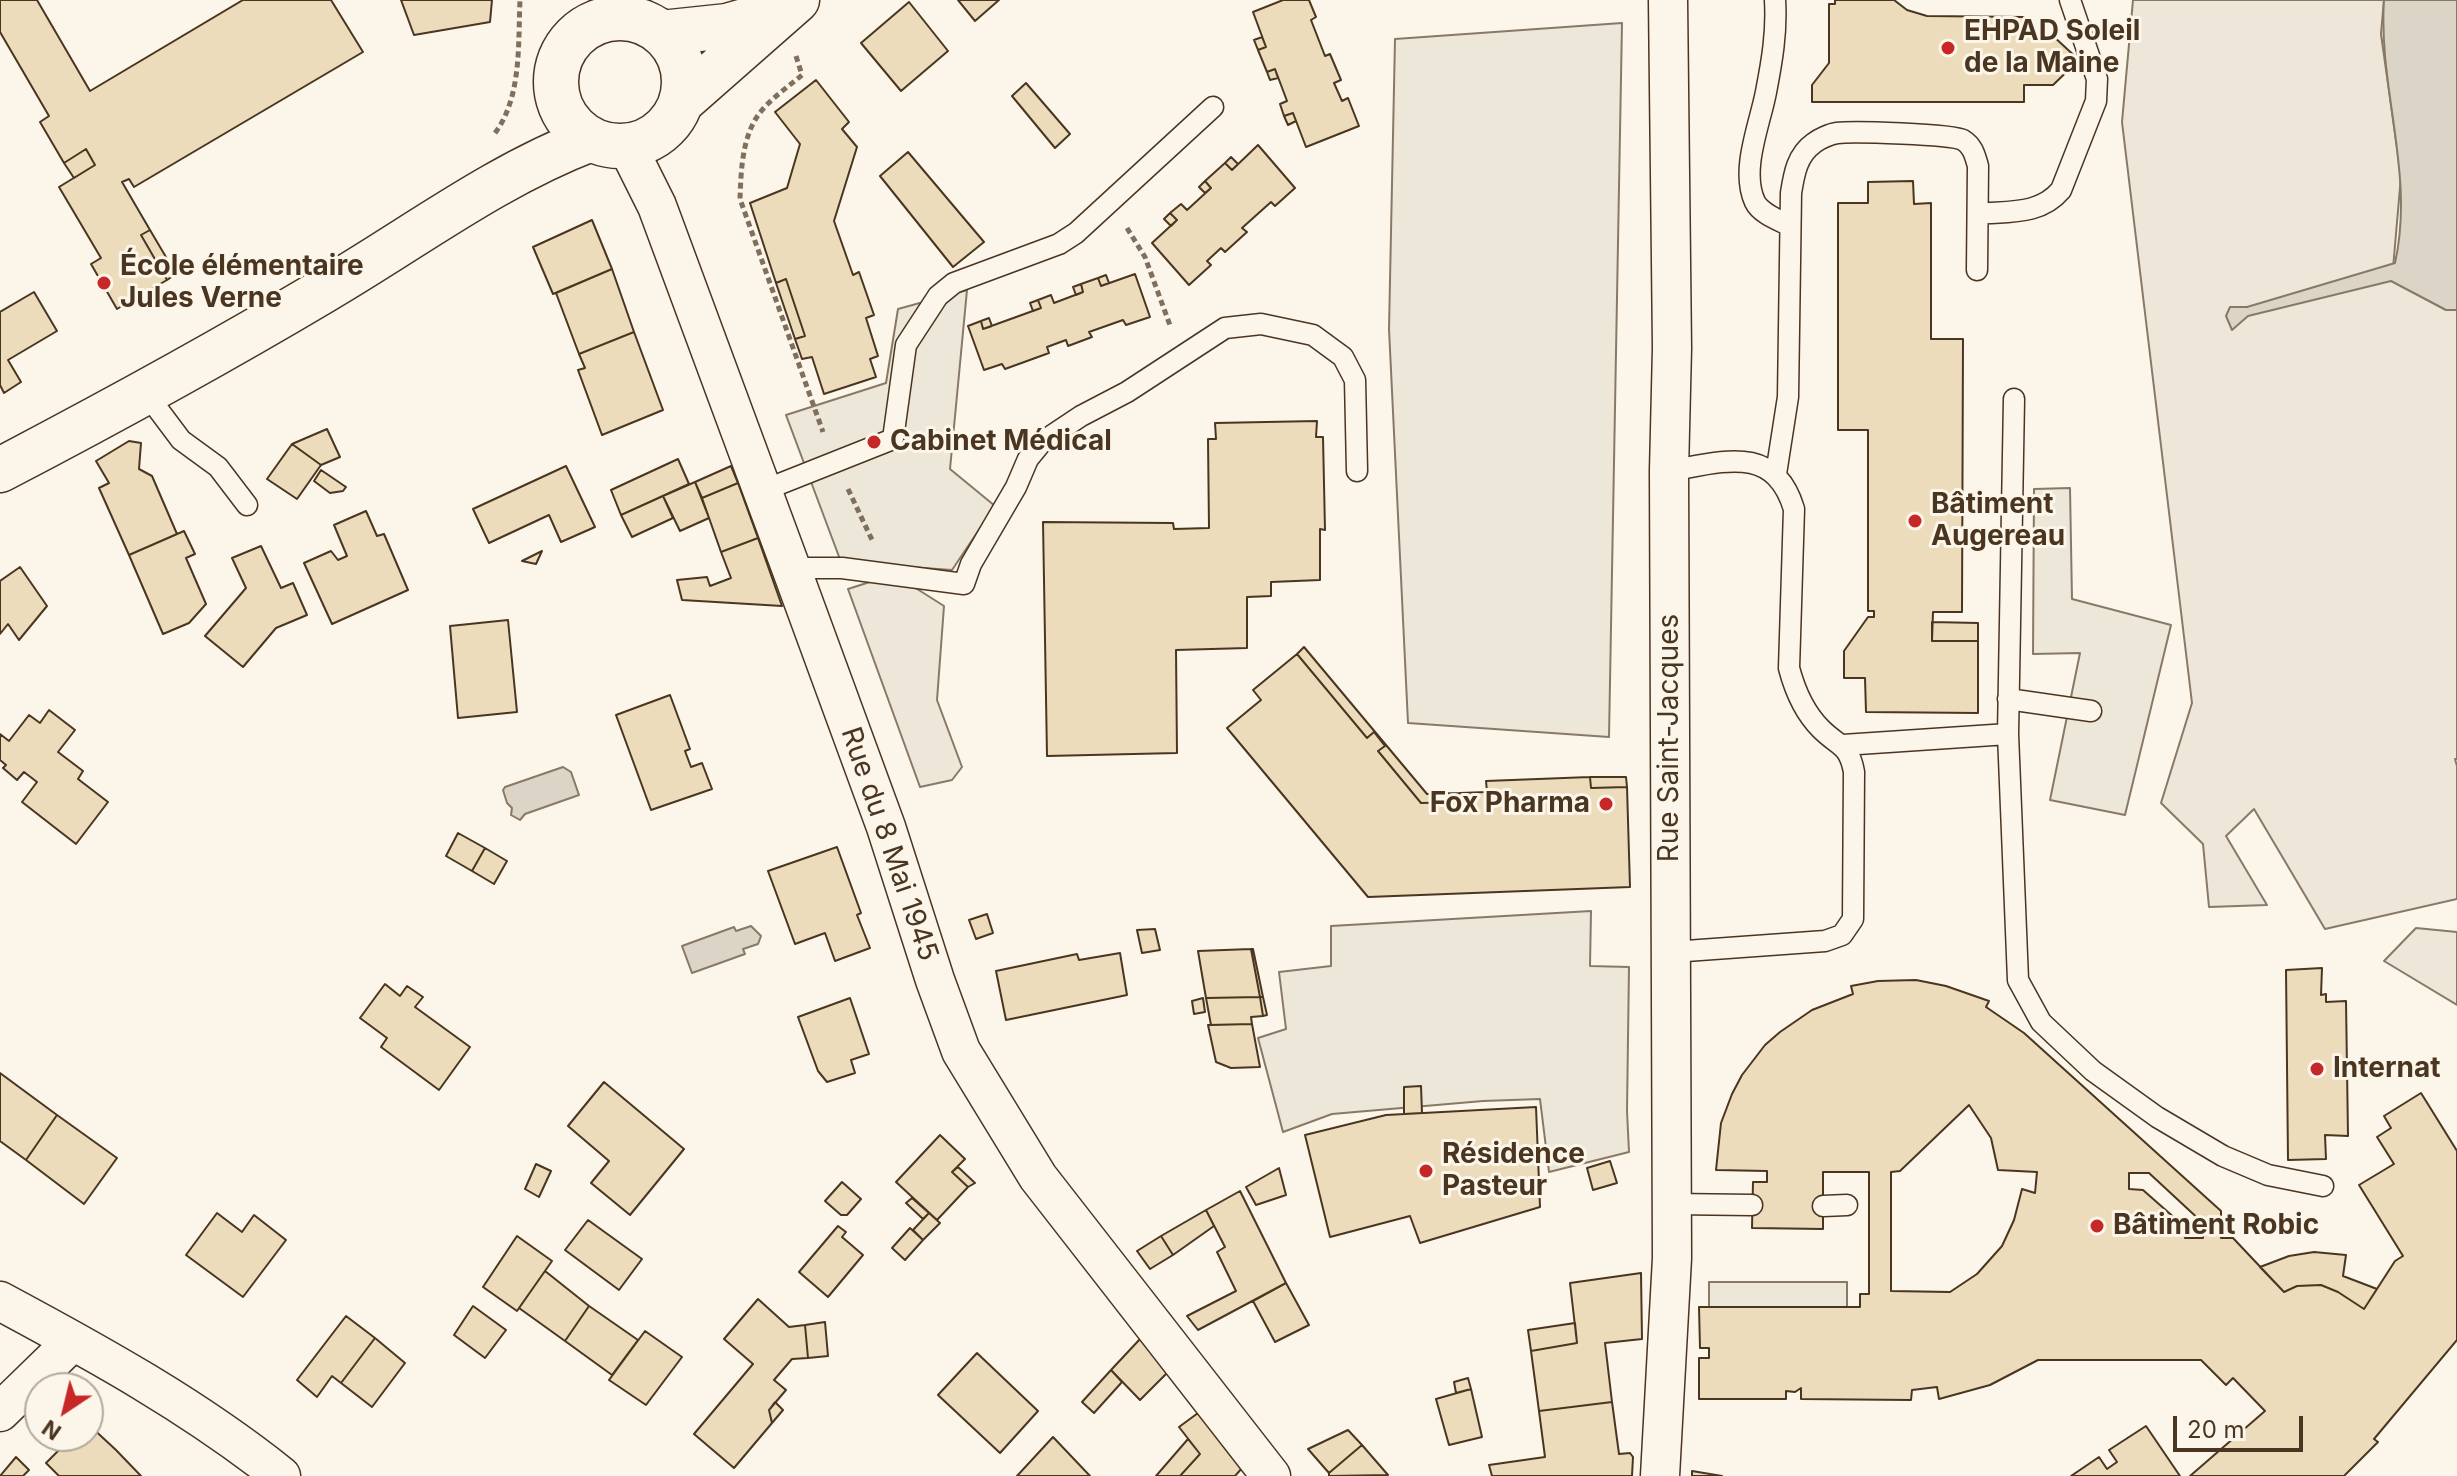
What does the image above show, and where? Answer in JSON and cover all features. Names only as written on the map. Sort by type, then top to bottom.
[{"type":"main road","points":[[609,143],[570,122],[558,98],[555,81],[558,66],[574,18],[593,23],[638,17],[727,26],[791,5]]},
{"type":"main road","points":[[681,102],[791,5]]},
{"type":"main road","points":[[0,470],[323,291],[512,174],[609,143],[648,140],[661,132],[673,120],[681,102],[684,83],[682,65],[672,45],[638,17]]},
{"type":"main road","points":[[512,174],[558,98]]},
{"type":"street","name":"Rue Saint-Jacques","points":[[1660,1476],[1672,1258],[1669,471],[1672,348],[1668,0]]},
{"type":"street","name":"Rue du 8 Mai 1945","points":[[609,143],[657,206],[886,827],[961,1051],[1038,1177],[1271,1476]]},
{"type":"street","points":[[0,1301],[95,1351],[281,1476]]},
{"type":"street","points":[[0,1412],[73,1341]]},
{"type":"lane","points":[[1775,0],[1777,30],[1766,94],[1753,144],[1751,175],[1755,202],[1764,212],[1790,226]]},
{"type":"lane","points":[[1978,214],[2036,209],[2052,201],[2061,190],[2096,101],[2097,79],[2070,0]]},
{"type":"lane","points":[[762,491],[893,439],[906,345],[938,296],[954,283],[1059,244],[1076,233],[1213,107]]},
{"type":"lane","points":[[1776,474],[1788,397],[1791,193],[1803,153],[1815,141],[1837,133],[1943,135],[1963,140],[1974,150],[1978,166],[1977,270]]},
{"type":"lane","points":[[791,568],[887,572],[964,584],[971,564],[1016,487],[1028,459],[1042,442],[1081,416],[1127,392],[1225,328],[1261,324],[1313,335],[1343,357],[1355,380],[1357,471]]},
{"type":"lane","points":[[145,392],[181,440],[218,467],[247,505]]},
{"type":"lane","points":[[2014,399],[2008,734],[2018,980],[2041,1022],[2093,1071],[2157,1117],[2223,1156],[2268,1175],[2323,1186]]},
{"type":"lane","points":[[1669,471],[1725,461],[1752,461],[1776,474],[1789,492],[1794,509],[1789,668],[1795,692],[1809,715],[1822,731],[1843,745],[1851,755],[1854,772],[1853,919],[1842,935],[1825,941],[1672,952]]},
{"type":"lane","points":[[2008,699],[2091,711]]},
{"type":"lane","points":[[1843,745],[2008,734]]},
{"type":"lane","points":[[1672,1204],[1752,1205]]},
{"type":"lane","points":[[1823,1206],[1847,1205]]},
{"type":"path","points":[[494,135],[511,102],[516,73],[520,0]]},
{"type":"path","points":[[802,75],[760,113],[749,133],[741,170],[740,199],[835,463],[887,572]]},
{"type":"path","points":[[1108,205],[1125,224],[1145,257],[1181,355]]},
{"type":"shaded area","points":[[2133,0],[2384,0],[2381,34],[2401,176],[2392,280],[2446,310],[2457,310],[2457,899],[2325,929],[2254,809],[2226,836],[2267,905],[2209,907],[2203,844],[2161,803],[2192,703],[2122,122]]},
{"type":"shaded area","points":[[2384,0],[2457,0],[2457,310],[2446,310],[2391,281],[2248,316],[2232,330],[2226,316],[2230,307],[2247,307],[2395,263],[2401,197],[2386,66]]},
{"type":"shaded area","points":[[1622,23],[1609,737],[1408,723],[1389,329],[1395,39]]},
{"type":"shaded area","name":"Cabinet Médical","points":[[967,290],[950,469],[995,506],[952,570],[841,562],[786,415],[886,383],[898,309]]},
{"type":"shaded area","points":[[2070,488],[2072,599],[2171,625],[2125,815],[2050,800],[2080,653],[2033,654],[2034,489]]},
{"type":"shaded area","points":[[876,580],[914,587],[944,606],[937,700],[962,767],[952,780],[920,787],[848,589]]},
{"type":"shaded area","points":[[563,767],[571,772],[579,795],[525,814],[520,820],[511,815],[512,808],[503,790],[505,787]]},
{"type":"shaded area","points":[[1591,911],[1590,966],[1629,967],[1629,1152],[1549,1172],[1540,1099],[1332,1114],[1283,1132],[1258,1038],[1286,1029],[1279,972],[1331,966],[1331,926]]},
{"type":"shaded area","points":[[751,926],[761,936],[758,944],[743,949],[745,954],[692,973],[682,946],[734,927],[736,931]]},
{"type":"shaded area","points":[[2416,928],[2457,932],[2457,1005],[2384,961]]},
{"type":"shaded area","points":[[1709,1282],[1847,1282],[1847,1312],[1709,1312]]},
{"type":"building","points":[[0,0],[37,0],[90,91],[243,0],[331,0],[363,52],[134,187],[129,179],[122,182],[150,230],[141,235],[167,280],[117,309],[91,264],[101,258],[59,187],[95,165],[86,149],[64,163],[40,122],[49,116],[0,32]]},
{"type":"building","points":[[401,0],[492,0],[490,22],[414,35]]},
{"type":"building","points":[[958,0],[999,0],[975,21]]},
{"type":"building","points":[[1283,0],[1309,0],[1316,17],[1311,20],[1325,56],[1330,54],[1341,80],[1334,83],[1342,101],[1348,98],[1359,126],[1306,147],[1293,113],[1284,116],[1280,104],[1287,101],[1275,69],[1267,72],[1258,50],[1266,47],[1253,12]]},
{"type":"building","name":"EHPAD Soleil de la Maine","points":[[1835,0],[1894,0],[1907,10],[1927,16],[2024,17],[2025,36],[2052,35],[2079,60],[2053,85],[2024,85],[2024,102],[1812,102],[1812,85],[1829,63],[1829,4],[1835,4]]},
{"type":"building","points":[[909,2],[948,51],[901,91],[861,43]]},
{"type":"building","points":[[1262,37],[1266,47],[1258,50],[1254,40]]},
{"type":"building","points":[[1275,69],[1278,78],[1270,80],[1267,72]]},
{"type":"building","points":[[816,80],[849,122],[842,129],[857,147],[834,221],[853,275],[859,272],[874,315],[866,318],[878,356],[870,359],[876,377],[824,394],[812,357],[802,359],[795,339],[805,336],[786,279],[776,283],[750,203],[787,188],[800,144],[775,112]]},
{"type":"building","points":[[1026,83],[1070,134],[1055,148],[1012,96]]},
{"type":"building","points":[[1293,113],[1296,121],[1288,125],[1284,116]]},
{"type":"building","points":[[1258,145],[1295,188],[1275,206],[1271,202],[1242,228],[1247,232],[1225,252],[1221,248],[1207,261],[1211,265],[1189,285],[1152,243],[1177,220],[1170,213],[1181,204],[1187,210],[1211,188],[1205,181],[1225,163],[1232,170]]},
{"type":"building","points":[[86,149],[95,165],[74,178],[64,163]]},
{"type":"building","points":[[908,152],[984,242],[953,267],[880,176]]},
{"type":"building","points":[[1231,157],[1238,164],[1232,170],[1225,163]]},
{"type":"building","points":[[1205,181],[1211,188],[1205,193],[1199,187]]},
{"type":"building","name":"Bâtiment Augereau","points":[[1913,181],[1914,204],[1931,203],[1931,339],[1963,339],[1962,612],[1933,612],[1932,641],[1978,641],[1978,713],[1866,712],[1865,678],[1844,678],[1844,651],[1868,617],[1874,617],[1874,611],[1868,611],[1868,430],[1838,430],[1838,203],[1868,203],[1868,182]]},
{"type":"building","points":[[1170,213],[1177,220],[1171,226],[1164,219]]},
{"type":"building","points":[[592,220],[612,269],[553,294],[533,247]]},
{"type":"building","points":[[150,230],[176,274],[167,280],[141,235]]},
{"type":"building","points":[[612,269],[634,332],[579,354],[556,293]]},
{"type":"building","points":[[1135,274],[1150,317],[1126,325],[1123,320],[1089,332],[1092,337],[1068,346],[1066,340],[1047,347],[1049,353],[1005,369],[1002,364],[984,370],[968,326],[981,321],[983,329],[1041,308],[1038,300],[1051,295],[1054,303],[1083,292],[1081,284],[1098,278],[1101,286]]},
{"type":"building","points":[[1106,275],[1109,283],[1101,286],[1098,278]]},
{"type":"building","points":[[786,279],[805,336],[795,339],[776,283]]},
{"type":"building","points":[[1081,284],[1083,292],[1076,295],[1073,287]]},
{"type":"building","points":[[34,292],[57,331],[8,360],[21,382],[4,393],[0,385],[0,312]]},
{"type":"building","points":[[1038,300],[1041,308],[1033,311],[1030,303]]},
{"type":"building","points":[[989,318],[992,326],[983,329],[981,321]]},
{"type":"building","points":[[634,332],[663,410],[602,435],[578,370],[585,368],[579,354]]},
{"type":"building","points":[[1317,421],[1316,437],[1323,437],[1325,530],[1320,529],[1320,580],[1271,582],[1271,596],[1247,597],[1247,648],[1176,650],[1177,753],[1047,756],[1043,522],[1173,523],[1174,529],[1209,528],[1208,439],[1216,439],[1215,423]]},
{"type":"building","points":[[327,429],[340,457],[321,465],[292,444]]},
{"type":"building","points":[[129,441],[141,443],[139,469],[152,476],[177,534],[129,555],[99,488],[109,483],[96,461]]},
{"type":"building","points":[[292,444],[321,465],[297,499],[267,479]]},
{"type":"building","points":[[678,459],[689,484],[621,515],[611,490]]},
{"type":"building","points":[[566,466],[595,527],[561,542],[549,515],[489,543],[473,509]]},
{"type":"building","points":[[731,466],[738,483],[702,498],[695,482]]},
{"type":"building","points":[[321,470],[346,487],[343,491],[330,493],[314,481]]},
{"type":"building","points":[[695,482],[709,518],[680,531],[663,496]]},
{"type":"building","points":[[738,483],[758,538],[721,552],[702,498]]},
{"type":"building","points":[[663,496],[673,518],[632,537],[621,515]]},
{"type":"building","points":[[366,511],[377,536],[384,534],[408,590],[332,624],[304,563],[331,551],[338,560],[347,556],[334,525]]},
{"type":"building","points":[[184,531],[195,554],[186,558],[206,604],[189,623],[163,634],[129,555]]},
{"type":"building","points":[[758,538],[782,606],[682,600],[677,580],[707,577],[710,586],[731,578],[721,552]]},
{"type":"building","points":[[261,546],[281,588],[293,583],[307,615],[276,628],[243,667],[205,636],[246,588],[232,558]]},
{"type":"building","points":[[542,551],[536,564],[522,561]]},
{"type":"building","points":[[20,567],[47,606],[19,640],[8,624],[0,634],[0,581]]},
{"type":"building","points":[[508,620],[517,712],[458,718],[450,626]]},
{"type":"building","points":[[1932,622],[1978,623],[1978,641],[1932,641]]},
{"type":"building","points":[[1304,647],[1427,794],[1460,793],[1461,802],[1421,803],[1378,751],[1385,746],[1374,732],[1367,738],[1297,654]]},
{"type":"building","points":[[1297,654],[1367,738],[1374,732],[1385,746],[1378,751],[1421,803],[1461,802],[1460,793],[1487,792],[1486,781],[1590,777],[1591,788],[1627,787],[1630,887],[1368,897],[1227,728],[1261,700],[1253,690]]},
{"type":"building","points":[[670,695],[690,749],[685,751],[691,767],[702,763],[712,789],[651,810],[616,715]]},
{"type":"building","points":[[49,710],[75,730],[58,752],[83,771],[78,779],[108,802],[76,844],[22,802],[37,782],[24,772],[17,780],[3,768],[6,765],[0,760],[0,734],[9,741],[29,715],[40,723]]},
{"type":"building","points":[[1590,777],[1626,777],[1627,787],[1591,788]]},
{"type":"building","points":[[458,833],[485,848],[472,871],[446,856]]},
{"type":"building","points":[[837,847],[870,948],[835,961],[825,933],[795,944],[768,871]]},
{"type":"building","points":[[485,848],[507,861],[494,884],[472,871]]},
{"type":"building","points":[[987,914],[993,933],[976,939],[969,920]]},
{"type":"building","points":[[1155,929],[1160,950],[1142,953],[1137,930]]},
{"type":"building","points":[[1251,949],[1260,997],[1206,998],[1198,951]]},
{"type":"building","points":[[1253,949],[1263,997],[1260,997]]},
{"type":"building","points":[[1120,953],[1127,995],[1006,1020],[996,971],[1077,954],[1079,960]]},
{"type":"building","name":"Internat","points":[[2322,968],[2321,995],[2326,994],[2326,1002],[2346,1001],[2348,1136],[2325,1135],[2326,1159],[2288,1160],[2286,970]]},
{"type":"building","name":"Bâtiment Robic","points":[[1916,980],[1946,986],[1989,1001],[1986,1007],[2024,1033],[2221,1211],[2221,1238],[2233,1238],[2284,1292],[2297,1286],[2321,1285],[2364,1309],[2395,1261],[2403,1256],[2359,1185],[2394,1164],[2377,1137],[2391,1128],[2384,1116],[2421,1093],[2457,1151],[2457,1340],[2374,1439],[2378,1442],[2344,1476],[2190,1476],[2265,1411],[2233,1378],[2226,1385],[2201,1360],[2038,1360],[1990,1385],[1939,1399],[1937,1387],[1912,1390],[1911,1400],[1801,1399],[1801,1388],[1795,1392],[1786,1391],[1786,1399],[1699,1399],[1699,1358],[1709,1358],[1709,1348],[1700,1348],[1699,1307],[1860,1307],[1860,1294],[1869,1294],[1869,1172],[1823,1172],[1823,1229],[1752,1228],[1753,1182],[1767,1182],[1767,1171],[1716,1170],[1721,1123],[1732,1094],[1765,1045],[1812,1010],[1853,994],[1851,986],[1878,981]],"holes":[[[1969,1105],[1991,1138],[1998,1170],[2037,1172],[2035,1193],[2022,1189],[2014,1220],[2002,1246],[1977,1274],[1950,1292],[1891,1291],[1891,1172],[1900,1171]],[[2129,1173],[2149,1173],[2204,1224],[2203,1238],[2185,1238],[2186,1228],[2143,1190],[2129,1189]]]},
{"type":"building","points":[[385,984],[400,996],[407,986],[423,997],[415,1007],[470,1047],[439,1090],[381,1047],[387,1038],[360,1018]]},
{"type":"building","points":[[1260,997],[1263,997],[1267,1015],[1263,1016]]},
{"type":"building","points":[[1260,997],[1263,1016],[1251,1017],[1252,1024],[1211,1025],[1206,998]]},
{"type":"building","points":[[850,998],[869,1054],[851,1060],[855,1073],[827,1082],[818,1071],[798,1017]]},
{"type":"building","points":[[1203,998],[1205,1012],[1194,1014],[1192,1001]]},
{"type":"building","points":[[1252,1024],[1260,1067],[1231,1068],[1216,1062],[1208,1025]]},
{"type":"building","points":[[0,1073],[57,1115],[26,1160],[0,1141]]},
{"type":"building","points":[[604,1082],[684,1149],[630,1215],[591,1183],[609,1161],[568,1126]]},
{"type":"building","points":[[1421,1086],[1422,1113],[1404,1114],[1404,1087]]},
{"type":"building","name":"Résidence Pasteur","points":[[1536,1107],[1540,1207],[1420,1243],[1410,1216],[1330,1237],[1305,1135],[1386,1115]]},
{"type":"building","points":[[57,1115],[117,1158],[84,1204],[26,1160]]},
{"type":"building","points":[[940,1135],[965,1159],[952,1172],[968,1187],[937,1220],[896,1182]]},
{"type":"building","points":[[1610,1161],[1617,1183],[1593,1190],[1587,1168]]},
{"type":"building","points":[[536,1164],[551,1171],[539,1197],[525,1189]]},
{"type":"building","points":[[958,1167],[975,1183],[968,1187],[952,1172]]},
{"type":"building","points":[[1279,1168],[1286,1195],[1256,1205],[1246,1187]]},
{"type":"building","points":[[842,1182],[861,1199],[847,1215],[841,1215],[825,1201]]},
{"type":"building","points":[[1240,1191],[1286,1283],[1198,1330],[1187,1316],[1236,1291],[1217,1252],[1225,1247],[1206,1210]]},
{"type":"building","points":[[912,1198],[929,1213],[923,1219],[906,1203]]},
{"type":"building","points":[[1206,1210],[1214,1226],[1173,1255],[1161,1236]]},
{"type":"building","points":[[217,1213],[242,1232],[254,1215],[286,1240],[243,1297],[186,1255]]},
{"type":"building","points":[[929,1213],[940,1223],[923,1240],[913,1230]]},
{"type":"building","points":[[588,1220],[642,1259],[619,1290],[565,1250]]},
{"type":"building","points":[[838,1226],[846,1232],[842,1237],[863,1255],[828,1297],[799,1272]]},
{"type":"building","points":[[910,1228],[923,1240],[905,1260],[892,1248]]},
{"type":"building","points":[[517,1236],[552,1261],[517,1311],[483,1287]]},
{"type":"building","points":[[1161,1236],[1173,1255],[1150,1269],[1137,1251]]},
{"type":"building","points":[[2314,1252],[2346,1255],[2343,1276],[2377,1289],[2364,1309],[2321,1285],[2297,1286],[2284,1292],[2260,1267],[2289,1256]]},
{"type":"building","points":[[545,1271],[589,1306],[565,1341],[519,1308]]},
{"type":"building","points":[[1641,1273],[1642,1339],[1605,1343],[1612,1402],[1539,1411],[1531,1351],[1577,1343],[1570,1283]]},
{"type":"building","points":[[1286,1283],[1309,1325],[1275,1342],[1253,1301]]},
{"type":"building","points":[[758,1299],[789,1327],[805,1325],[808,1358],[792,1359],[774,1380],[786,1390],[769,1410],[772,1423],[734,1468],[694,1434],[753,1364],[724,1339]]},
{"type":"building","points":[[473,1306],[506,1330],[485,1358],[454,1335]]},
{"type":"building","points":[[589,1306],[638,1340],[612,1375],[565,1341]]},
{"type":"building","points":[[346,1316],[375,1338],[341,1383],[332,1376],[317,1397],[297,1380]]},
{"type":"building","points":[[825,1322],[828,1356],[808,1358],[805,1325]]},
{"type":"building","points":[[1575,1323],[1577,1343],[1531,1351],[1528,1330]]},
{"type":"building","points":[[645,1331],[682,1357],[646,1405],[609,1380]]},
{"type":"building","points":[[375,1338],[405,1363],[372,1407],[341,1383]]},
{"type":"building","points":[[1140,1339],[1167,1373],[1140,1400],[1111,1370]]},
{"type":"building","points":[[977,1353],[1038,1411],[1000,1453],[938,1395]]},
{"type":"building","points":[[1111,1370],[1122,1382],[1094,1413],[1082,1402]]},
{"type":"building","points":[[1468,1378],[1471,1389],[1456,1393],[1454,1382]]},
{"type":"building","points":[[1471,1389],[1482,1437],[1449,1445],[1436,1399]]},
{"type":"building","points":[[775,1402],[783,1410],[772,1423],[769,1410]]},
{"type":"building","points":[[1612,1402],[1619,1454],[1630,1453],[1633,1457],[1632,1476],[1492,1476],[1489,1465],[1545,1457],[1539,1411]]},
{"type":"building","points":[[1198,1413],[1243,1467],[1235,1476],[1180,1476],[1200,1454],[1179,1427]]},
{"type":"building","points":[[2146,1426],[2180,1476],[2071,1476],[2099,1457],[2107,1469],[2117,1462],[2109,1450]]},
{"type":"building","points":[[1348,1430],[1362,1445],[1329,1473],[1308,1449]]},
{"type":"building","points":[[1053,1437],[1090,1476],[1017,1476]]},
{"type":"building","points":[[104,1439],[141,1476],[59,1476],[46,1463],[57,1452],[104,1452]]},
{"type":"building","points":[[1188,1439],[1200,1454],[1180,1476],[1156,1476]]},
{"type":"building","points":[[1362,1445],[1388,1475],[1329,1476],[1329,1473]]},
{"type":"building","points":[[16,1457],[29,1470],[23,1476],[0,1476]]},
{"type":"building","points":[[1692,1471],[1722,1476],[1692,1476]]},
{"type":"place","name":"EHPAD Soleil de la Maine","points":[[1948,48]]},
{"type":"place","name":"École élémentaire Jules Verne","points":[[104,283]]},
{"type":"place","name":"Cabinet Médical","points":[[874,442]]},
{"type":"place","name":"Bâtiment Augereau","points":[[1915,521]]},
{"type":"place","name":"Fox Pharma","points":[[1606,804]]},
{"type":"place","name":"Internat","points":[[2317,1069]]},
{"type":"place","name":"Résidence Pasteur","points":[[1426,1171]]},
{"type":"place","name":"Bâtiment Robic","points":[[2097,1226]]}]
